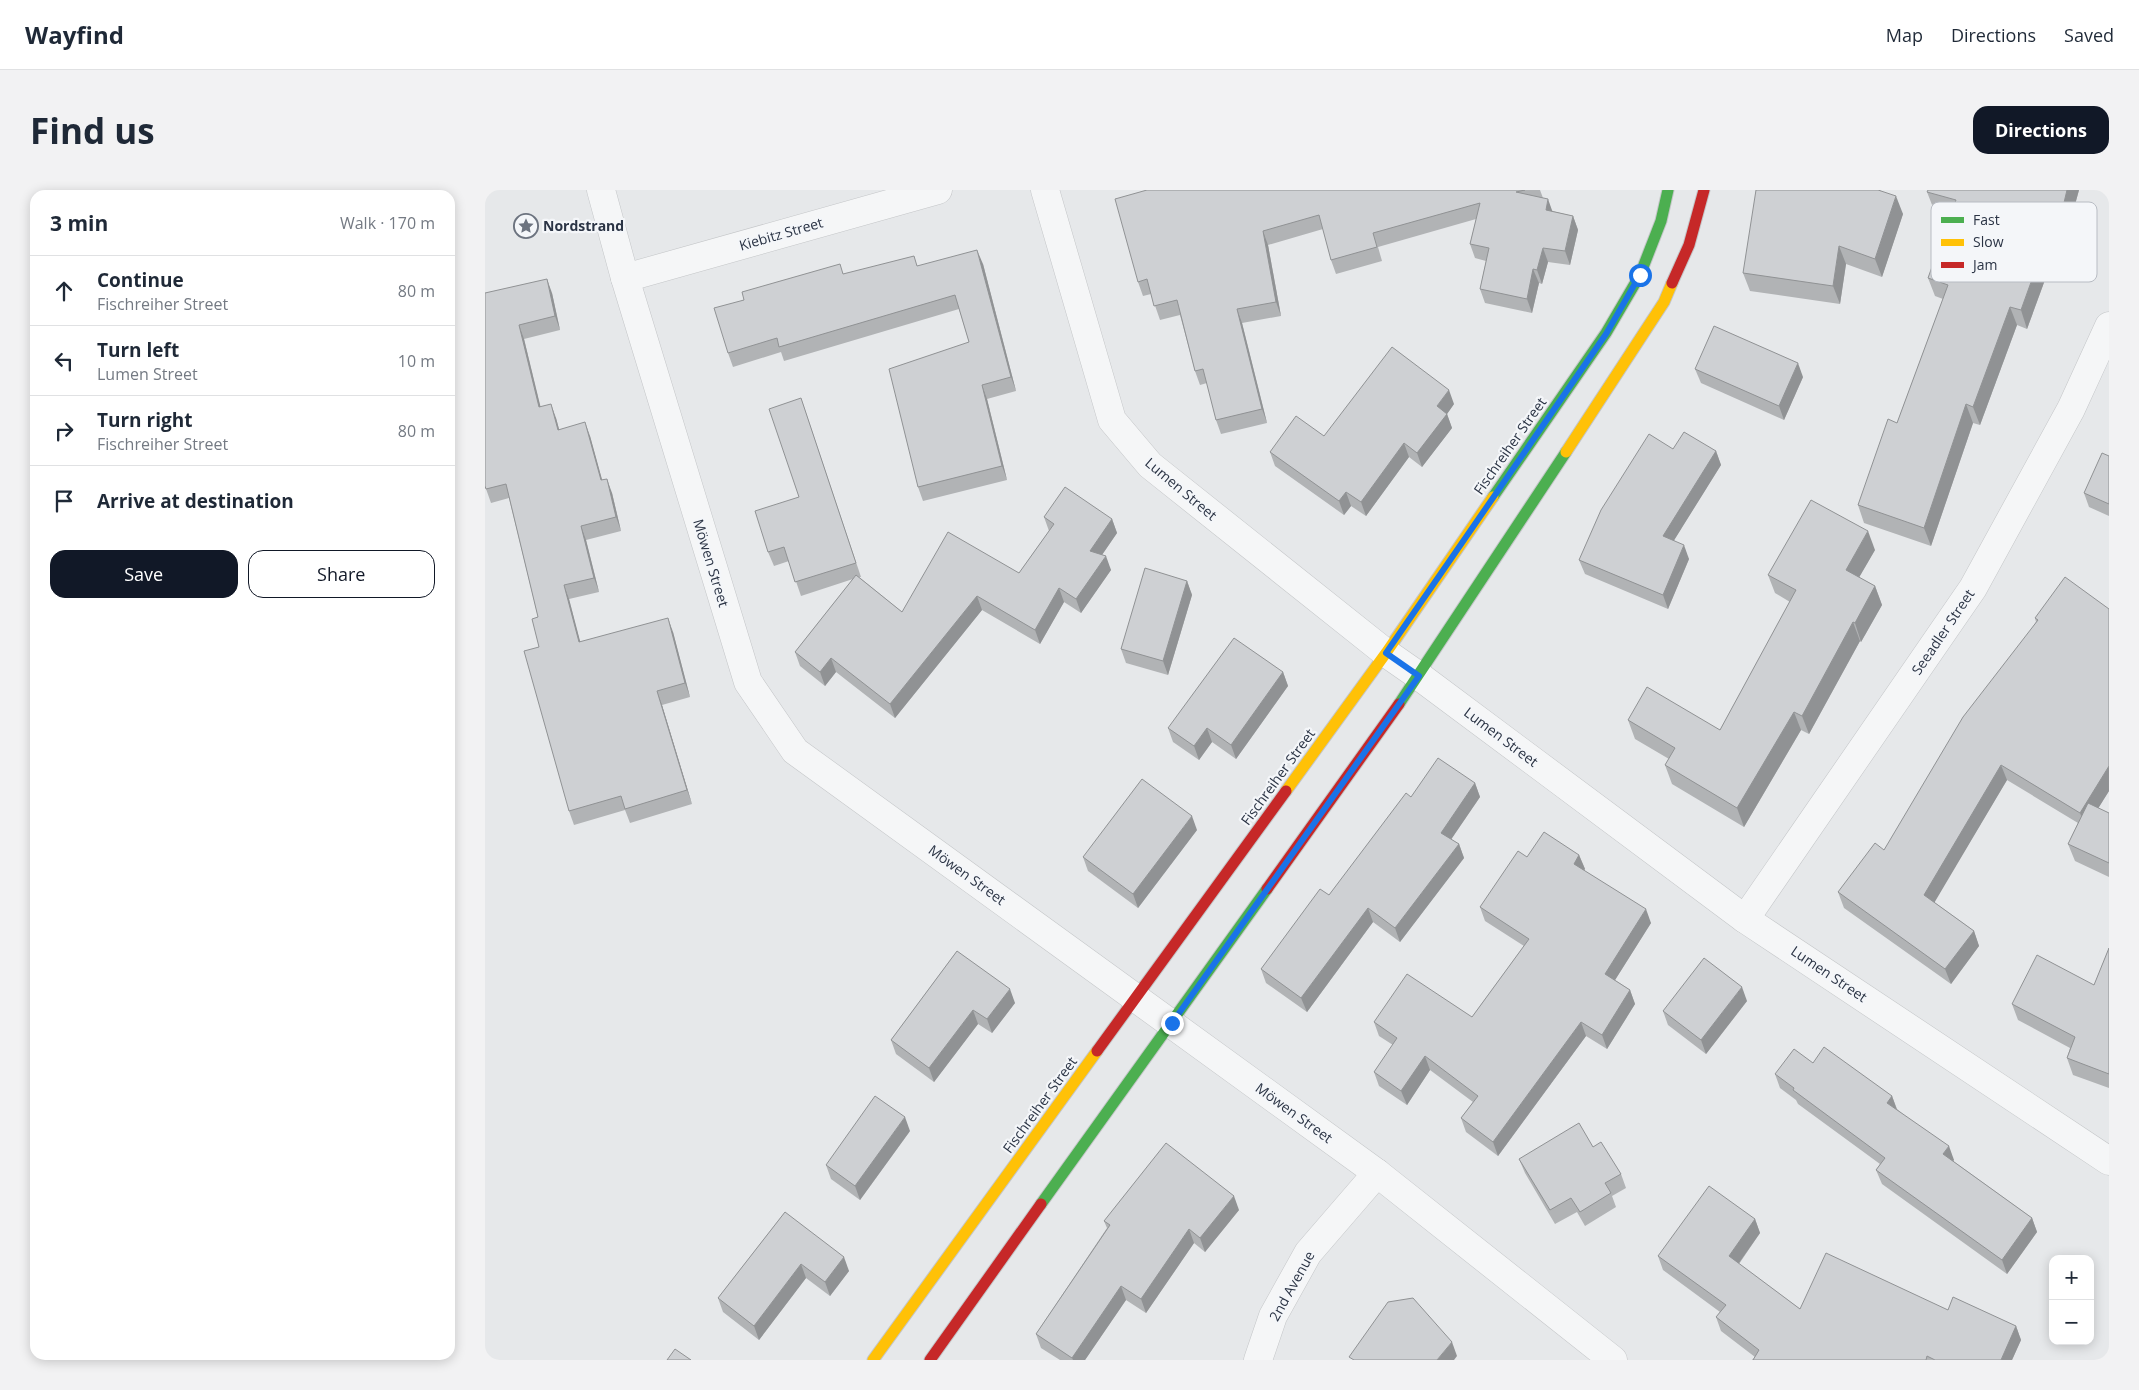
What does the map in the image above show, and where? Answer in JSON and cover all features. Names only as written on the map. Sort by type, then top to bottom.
[{"type":"street","name":"Möwen Street","points":[[601,190],[625,278],[748,682],[795,751],[1377,1173],[1613,1360]]},
{"type":"street","name":"Kiebitz Street","points":[[625,278],[938,190]]},
{"type":"street","name":"Lumen Street","points":[[1045,190],[1112,420],[1150,465],[1386,653],[1745,919],[2109,1161]]},
{"type":"street","name":"Fischreiher Street","points":[[873,1360],[1386,653],[1606,334],[1640,275],[1661,222],[1667,190]]},
{"type":"street","points":[[929,1360],[1419,676],[1664,302],[1689,245],[1704,190]]},
{"type":"street","name":"Seeadler Street","points":[[1745,919],[1973,588],[2071,409],[2109,326]]},
{"type":"street","name":"2nd Avenue","points":[[1258,1360],[1273,1316],[1308,1253],[1377,1173]]},
{"type":"building","points":[[1147,190],[1525,190],[1516,192],[1548,199],[1546,210],[1573,216],[1565,251],[1543,248],[1537,270],[1533,269],[1527,299],[1480,289],[1489,248],[1470,244],[1480,203],[1373,233],[1377,247],[1331,260],[1319,215],[1263,231],[1276,302],[1237,309],[1262,409],[1216,420],[1203,369],[1195,371],[1177,300],[1154,306],[1147,279],[1138,282],[1115,199]]},
{"type":"building","points":[[1756,190],[1878,190],[1896,196],[1875,259],[1839,246],[1833,286],[1743,273]]},
{"type":"building","points":[[1928,190],[2067,190],[2064,202],[1955,202],[1956,200],[1927,192]]},
{"type":"building","points":[[977,250],[1011,377],[982,385],[1002,466],[918,487],[889,369],[969,342],[955,295],[779,347],[777,338],[728,353],[714,308],[744,300],[742,292],[840,264],[843,274],[914,256],[917,266]]},
{"type":"building","points":[[547,279],[555,316],[519,325],[539,407],[551,404],[558,430],[585,422],[601,480],[607,479],[616,517],[581,526],[594,578],[564,585],[579,642],[668,618],[685,683],[657,691],[687,790],[625,809],[621,796],[569,811],[524,651],[539,647],[532,619],[538,617],[506,484],[486,489],[485,486],[485,293]]},
{"type":"building","points":[[1939,282],[2031,282],[2021,310],[2010,307],[1973,407],[1966,404],[1924,528],[1858,505],[1888,419],[1897,423],[1948,285]]},
{"type":"building","points":[[1714,326],[1798,363],[1779,406],[1695,369]]},
{"type":"building","points":[[1392,347],[1449,390],[1437,406],[1447,414],[1417,453],[1404,443],[1361,502],[1346,492],[1339,501],[1270,452],[1296,416],[1324,436]]},
{"type":"building","points":[[801,398],[856,563],[795,582],[784,547],[768,552],[755,511],[799,497],[769,409]]},
{"type":"building","points":[[1684,432],[1716,451],[1663,536],[1684,545],[1663,595],[1579,560],[1601,510],[1649,434],[1673,449]]},
{"type":"building","points":[[2102,453],[2109,456],[2109,504],[2084,493]]},
{"type":"building","points":[[1065,487],[1112,519],[1090,551],[1106,556],[1076,599],[1059,588],[1035,630],[977,596],[890,704],[831,658],[820,672],[795,652],[856,575],[902,612],[948,532],[1019,573],[1054,524],[1044,517]]},
{"type":"building","points":[[1811,500],[1868,531],[1846,570],[1875,586],[1855,623],[1853,622],[1802,716],[1794,712],[1737,808],[1665,765],[1675,748],[1628,720],[1647,687],[1720,730],[1796,590],[1768,575]]},
{"type":"building","points":[[1145,568],[1187,581],[1163,661],[1121,649]]},
{"type":"building","points":[[2065,577],[2109,609],[2109,766],[2080,813],[2001,765],[1924,895],[1974,931],[1945,969],[1838,892],[1875,843],[1884,850],[1963,717],[2038,620],[2035,618]]},
{"type":"building","points":[[1234,638],[1283,672],[1231,745],[1207,728],[1194,746],[1168,728]]},
{"type":"building","points":[[1438,758],[1475,783],[1441,833],[1459,844],[1395,928],[1368,908],[1301,998],[1261,969],[1320,889],[1329,895],[1406,793],[1411,797]]},
{"type":"building","points":[[1142,779],[1192,816],[1133,894],[1083,857]]},
{"type":"building","points":[[2088,803],[2109,813],[2109,863],[2068,844]]},
{"type":"building","points":[[1544,832],[1579,855],[1574,864],[1646,909],[1605,974],[1630,990],[1602,1035],[1581,1022],[1493,1142],[1461,1118],[1478,1096],[1425,1056],[1401,1091],[1374,1072],[1397,1038],[1374,1022],[1407,974],[1472,1017],[1529,939],[1480,907],[1518,851],[1527,857]]},
{"type":"building","points":[[2109,948],[2109,1074],[2067,1058],[2075,1037],[2012,1004],[2037,955],[2094,985]]},
{"type":"building","points":[[957,951],[1010,989],[987,1019],[973,1010],[929,1068],[891,1040]]},
{"type":"building","points":[[1704,958],[1742,987],[1701,1040],[1663,1011]]},
{"type":"building","points":[[1824,1047],[1892,1096],[1887,1103],[1949,1146],[1943,1154],[2032,1218],[2002,1260],[1876,1170],[1885,1158],[1793,1090],[1794,1088],[1775,1074],[1794,1049],[1813,1063]]},
{"type":"building","points":[[875,1096],[905,1117],[855,1186],[826,1165]]},
{"type":"building","points":[[1579,1123],[1593,1147],[1601,1142],[1621,1174],[1605,1183],[1611,1193],[1580,1212],[1571,1198],[1550,1210],[1519,1159]]},
{"type":"building","points":[[1166,1143],[1234,1196],[1200,1238],[1189,1229],[1141,1299],[1121,1286],[1072,1358],[1036,1334],[1110,1225],[1104,1221]]},
{"type":"building","points":[[1709,1186],[1755,1219],[1729,1256],[1800,1309],[1826,1253],[1948,1310],[1953,1297],[2016,1326],[2001,1360],[1935,1360],[1927,1356],[1926,1360],[1753,1360],[1759,1350],[1716,1317],[1726,1305],[1658,1256]]},
{"type":"building","points":[[785,1212],[844,1257],[825,1282],[801,1264],[754,1326],[718,1298]]},
{"type":"building","points":[[1413,1298],[1452,1342],[1437,1360],[1354,1360],[1349,1357],[1388,1302]]},
{"type":"building","points":[[675,1349],[691,1360],[667,1360]]},
{"type":"traffic: fast","points":[[1493,497],[1606,333],[1640,275],[1661,221],[1668,190]]},
{"type":"traffic: fast","points":[[1399,704],[1566,452]]},
{"type":"traffic: fast","points":[[1041,1204],[1267,889]]},
{"type":"traffic: slow","points":[[1566,452],[1664,302],[1672,283]]},
{"type":"traffic: slow","points":[[1286,791],[1386,653],[1493,497]]},
{"type":"traffic: slow","points":[[873,1360],[1097,1051]]},
{"type":"traffic: jam","points":[[1672,283],[1689,245],[1704,190]]},
{"type":"traffic: jam","points":[[1267,889],[1399,704]]},
{"type":"traffic: jam","points":[[1097,1051],[1286,791]]},
{"type":"traffic: jam","points":[[930,1360],[1041,1204]]},
{"type":"place","name":"Nordstrand","points":[[526,226]]},
{"type":"route","points":[[1172,1023],[1419,676],[1386,653],[1606,334],[1640,275]]}]
